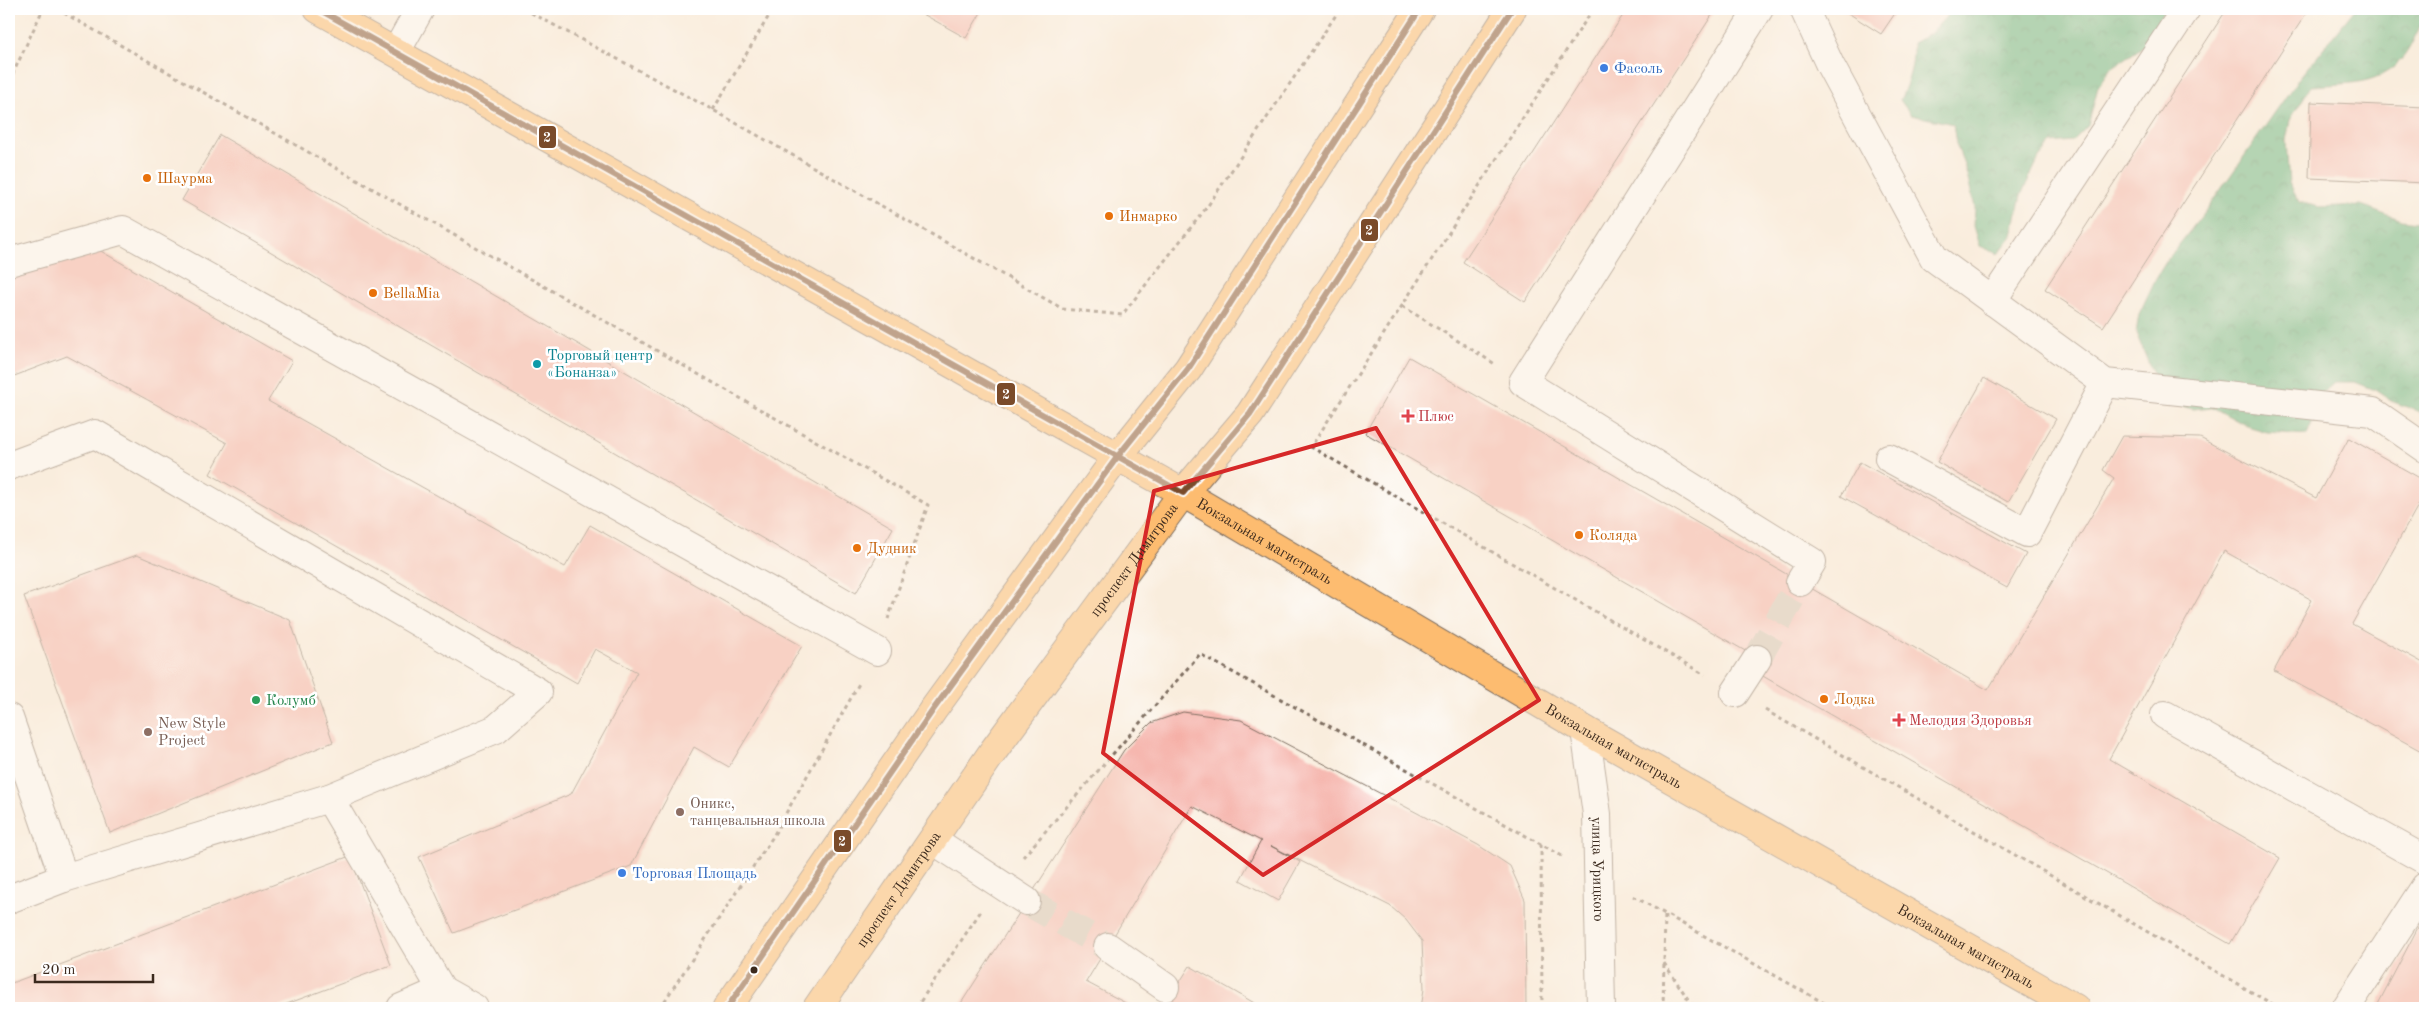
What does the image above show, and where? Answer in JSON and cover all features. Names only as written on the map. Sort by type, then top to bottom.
[{"type":"main road","name":"Вокзальная магистраль","points":[[318,9],[1118,456],[1585,730],[2075,1008]]},
{"type":"main road","points":[[728,1008],[933,710],[1118,456],[1188,369],[1420,9]]},
{"type":"main road","name":"проспект Димитрова","points":[[817,1008],[994,750],[1183,493],[1250,414],[1512,9]]},
{"type":"street","points":[[396,52],[420,9]]},
{"type":"street","points":[[1759,9],[1522,382],[1812,562],[1800,582]]},
{"type":"street","points":[[1804,9],[1830,66],[1934,258],[2105,383],[2373,412],[2425,448]]},
{"type":"street","points":[[1992,301],[2186,9]]},
{"type":"street","points":[[9,262],[123,230],[876,651]]},
{"type":"street","points":[[1890,458],[2027,533],[2105,383]]},
{"type":"street","points":[[9,466],[95,434],[538,692],[496,729],[329,798],[64,878],[9,899]]},
{"type":"street","points":[[1736,693],[1757,659]]},
{"type":"street","points":[[2165,715],[2425,860]]},
{"type":"street","points":[[9,718],[64,878]]},
{"type":"street","name":"улица Урицкого","points":[[1585,730],[1596,814],[1601,1008]]},
{"type":"street","points":[[329,798],[442,990],[474,1008]]},
{"type":"street","points":[[933,840],[1026,901]]},
{"type":"street","points":[[2346,1008],[2425,888]]},
{"type":"street","points":[[1108,947],[1165,987]]},
{"type":"street","points":[[401,1008],[442,990]]},
{"type":"path","points":[[9,82],[43,9]]},
{"type":"path","points":[[56,9],[928,505],[876,651],[772,838],[660,1008]]},
{"type":"path","points":[[524,9],[713,110],[1063,309],[1122,315],[1208,207],[1340,9]]},
{"type":"path","points":[[713,110],[773,9]]},
{"type":"path","points":[[1593,9],[1312,447],[2279,1008]]},
{"type":"path","points":[[1402,306],[1522,382]]},
{"type":"path","points":[[916,1008],[999,883],[1200,654],[1833,1008]]},
{"type":"path","points":[[1541,844],[1542,1008]]},
{"type":"path","points":[[1663,1008],[1665,913]]},
{"type":"path","points":[[1664,962],[1694,1008]]},
{"type":"highlighted area","points":[[1376,428],[1539,700],[1263,875],[1103,753],[1154,491]]},
{"type":"green space","points":[[1953,9],[2164,9],[2147,44],[2110,69],[2098,87],[2088,126],[2073,141],[2052,143],[2039,158],[2021,195],[2012,236],[1998,254],[1980,246],[1974,226],[1975,207],[1964,164],[1956,144],[1953,124],[1911,115],[1900,100],[1910,72],[1913,58],[1913,43],[1931,33]]},
{"type":"green space","points":[[2355,9],[2423,9],[2423,13],[2422,21],[2413,41],[2404,56],[2394,67],[2383,74],[2357,82],[2311,86],[2290,120],[2286,141],[2289,183],[2299,202],[2319,207],[2361,205],[2402,220],[2425,223],[2425,414],[2391,401],[2375,390],[2355,382],[2334,382],[2318,396],[2315,415],[2307,435],[2267,432],[2247,426],[2212,407],[2193,409],[2174,404],[2160,391],[2136,333],[2139,314],[2167,260],[2207,209],[2299,78]]},
{"type":"building","points":[[914,9],[983,9],[966,38]]},
{"type":"building","points":[[1627,9],[1716,9],[1525,302],[1463,262]]},
{"type":"building","points":[[1842,9],[1898,9],[1881,34]]},
{"type":"building","points":[[2227,9],[2309,9],[2103,327],[2045,289]]},
{"type":"building","points":[[2311,102],[2425,107],[2425,183],[2309,178]]},
{"type":"building","name":"Торговый центр «Бонанза»","points":[[220,135],[893,528],[856,593],[182,200]]},
{"type":"building","points":[[92,246],[292,361],[268,401],[565,567],[590,525],[802,646],[729,767],[694,747],[631,866],[454,933],[419,857],[571,794],[637,672],[595,649],[577,683],[210,474],[227,443],[67,356],[9,378],[9,275]]},
{"type":"building","points":[[1409,357],[1988,690],[2114,478],[2103,470],[2122,436],[2200,438],[2316,498],[2349,438],[2425,481],[2425,493],[2352,624],[2425,664],[2425,753],[2274,671],[2312,600],[2224,551],[2109,759],[2280,858],[2230,944],[1761,675],[1768,664],[1365,433]]},
{"type":"building","points":[[1984,378],[2056,419],[2008,502],[1937,462]]},
{"type":"building","points":[[1860,462],[2026,554],[2007,588],[1841,496]]},
{"type":"building","points":[[137,555],[290,620],[333,742],[110,833],[24,596]]},
{"type":"building","points":[[1183,712],[1241,720],[1478,845],[1510,866],[1525,900],[1526,1008],[1421,1008],[1424,989],[1422,941],[1406,920],[1390,906],[1271,846],[1300,862],[1278,901],[1240,880],[1261,841],[1192,806],[1086,982],[1135,1008],[958,1008],[1124,750],[1151,723]]},
{"type":"building","points":[[350,856],[391,965],[276,1008],[9,1008],[9,984]]},
{"type":"building","points":[[2425,914],[2425,1008],[2376,1008]]},
{"type":"building","points":[[1190,966],[1263,1008],[1169,1008],[1169,999]]},
{"type":"tunnel","points":[[1757,659],[1800,582]]},
{"type":"tunnel","points":[[1026,901],[1108,947]]},
{"type":"transit line","name":"2","points":[[318,9],[1183,493],[1250,414],[1512,9]]},
{"type":"transit line","name":"2","points":[[727,1008],[933,710],[1118,456],[1188,369],[1420,9]]},
{"type":"place","name":"Фасоль","points":[[1604,68]]},
{"type":"place","name":"Шаурма","points":[[147,178]]},
{"type":"place","name":"Инмарко","points":[[1109,216]]},
{"type":"place","name":"BellaMia","points":[[373,293]]},
{"type":"place","name":"Торговый центр «Бонанза»","points":[[537,364]]},
{"type":"place","name":"Плюс","points":[[1408,416]]},
{"type":"place","name":"Коляда","points":[[1579,535]]},
{"type":"place","name":"Дудник","points":[[857,548]]},
{"type":"place","name":"Лодка","points":[[1824,699]]},
{"type":"place","name":"Колумб","points":[[256,700]]},
{"type":"place","name":"Мелодия Здоровья","points":[[1899,720]]},
{"type":"place","name":"New Style Project","points":[[148,732]]},
{"type":"place","name":"Оникс, танцевальная школа","points":[[680,812]]},
{"type":"place","name":"Торговая Площадь","points":[[622,873]]}]
